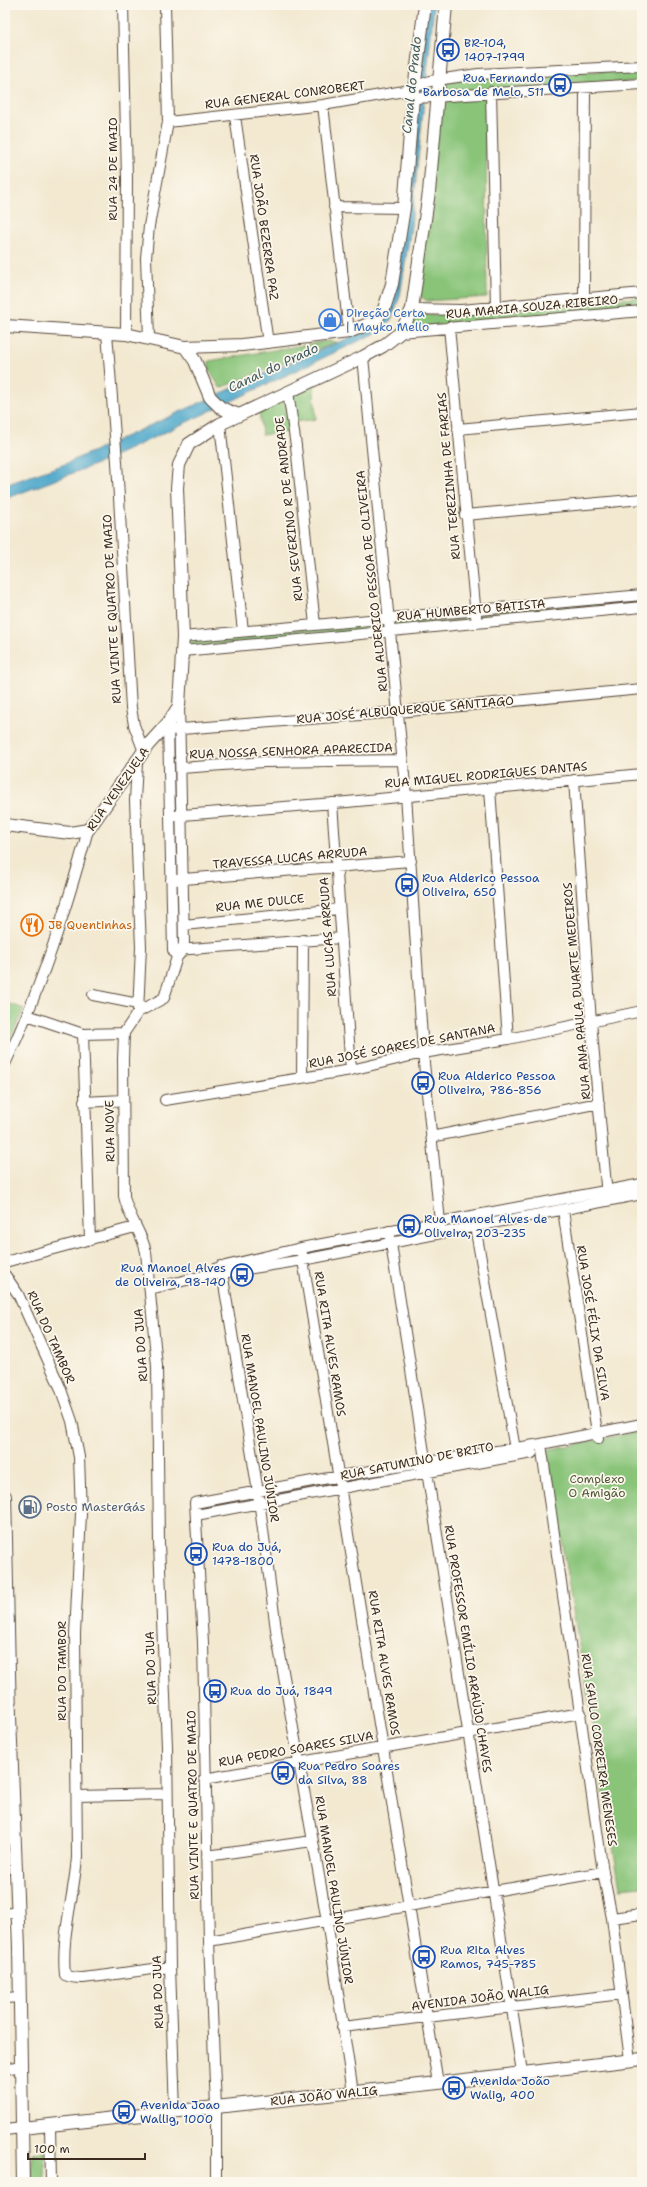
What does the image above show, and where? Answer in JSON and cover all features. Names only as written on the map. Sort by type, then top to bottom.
[{"type":"main road","points":[[5,326],[126,334],[185,347],[268,343],[349,332],[373,322],[384,309],[392,284],[404,208],[413,92],[425,5]]},
{"type":"main road","points":[[168,727],[179,706],[183,637],[177,488],[179,465],[189,444],[235,413],[288,392],[364,357],[383,346],[401,332],[412,309],[429,192],[436,97],[434,80],[446,5]]},
{"type":"main road","points":[[185,347],[195,361],[210,397],[221,408],[235,413]]},
{"type":"main road","name":"RUA VENEZUELA","points":[[88,830],[140,757],[168,727]]},
{"type":"main road","points":[[5,825],[70,833],[88,830]]},
{"type":"main road","points":[[5,1496],[10,1830],[18,1912],[23,2182]]},
{"type":"main road","name":"RUA JOÃO WALIG","points":[[22,2128],[438,2083],[642,2059]]},
{"type":"street","name":"RUA 24 DE MAIO","points":[[123,5],[127,178],[126,334]]},
{"type":"street","points":[[149,338],[146,258],[149,226],[168,122],[165,5]]},
{"type":"street","points":[[413,92],[434,80],[493,73],[642,66]]},
{"type":"street","points":[[413,92],[436,97],[492,92],[642,84]]},
{"type":"street","points":[[584,299],[585,88]]},
{"type":"street","name":"RUA GENERAL CONROBERT","points":[[168,122],[235,116],[413,92]]},
{"type":"street","points":[[492,92],[496,307]]},
{"type":"street","points":[[323,105],[349,332]]},
{"type":"street","name":"RUA JOÃO BEZERRA PAZ","points":[[235,116],[268,343]]},
{"type":"street","points":[[334,207],[404,208]]},
{"type":"street","name":"RUA MARIA SOUZA RIBEIRO","points":[[412,309],[461,310],[642,293]]},
{"type":"street","name":"RUA MARIA SOUZA RIBEIRO","points":[[401,332],[642,311]]},
{"type":"street","name":"RUA TEREZINHA DE FARIAS","points":[[449,327],[465,514],[477,622]]},
{"type":"street","name":"RUA VINTE E QUATRO DE MAIO","points":[[107,333],[117,462],[131,708],[140,757]]},
{"type":"street","name":"RUA ALDERICO PESSOA DE OLIVEIRA","points":[[364,357],[406,795],[423,1053],[441,1232]]},
{"type":"street","name":"RUA SEVERINO R DE ANDRADE","points":[[288,392],[296,446],[315,625]]},
{"type":"street","points":[[458,429],[642,412]]},
{"type":"street","points":[[220,424],[242,632]]},
{"type":"street","points":[[465,514],[642,500]]},
{"type":"street","name":"RUA HUMBERTO BATISTA","points":[[183,637],[475,609],[642,595]]},
{"type":"street","name":"RUA HUMBERTO BATISTA","points":[[182,650],[642,608]]},
{"type":"street","name":"RUA JOSÉ ALBUQUERQUE SANTIAGO","points":[[168,727],[180,729],[398,712],[642,689]]},
{"type":"street","points":[[92,995],[138,1008],[164,998],[184,924],[179,706]]},
{"type":"street","points":[[168,727],[171,880],[177,952]]},
{"type":"street","points":[[27,1015],[83,1034],[124,1033],[138,1008],[141,947],[135,801],[140,757]]},
{"type":"street","name":"RUA NOSSA SENHORA APARECIDA","points":[[181,768],[264,762],[402,760]]},
{"type":"street","name":"RUA MIGUEL RODRIGUES DANTAS","points":[[170,816],[490,789],[642,774]]},
{"type":"street","name":"RUA ANA PAULA DUARTE MEDEIROS","points":[[574,780],[591,1022],[608,1200]]},
{"type":"street","points":[[490,789],[508,1039]]},
{"type":"street","name":"RUA LUCAS ARRUDA","points":[[332,803],[351,1070]]},
{"type":"street","name":"RUA VENEZUELA","points":[[5,1064],[27,1015],[60,925],[88,830]]},
{"type":"street","name":"TRAVESSA LUCAS ARRUDA","points":[[171,880],[411,861]]},
{"type":"street","name":"RUA ME DULCE","points":[[184,924],[339,909]]},
{"type":"street","points":[[177,952],[303,940],[341,938]]},
{"type":"street","points":[[302,1078],[303,940]]},
{"type":"street","name":"RUA JOSÉ SOARES DE SANTANA","points":[[165,1100],[351,1070],[423,1053],[508,1039],[642,1011]]},
{"type":"street","name":"RUA NOVE","points":[[124,1033],[124,1196],[128,1212],[136,1227]]},
{"type":"street","points":[[83,1034],[84,1102],[90,1240]]},
{"type":"street","points":[[84,1102],[123,1100]]},
{"type":"street","points":[[431,1137],[599,1103]]},
{"type":"street","points":[[150,1289],[203,1276],[222,1269],[301,1248],[440,1220],[642,1184]]},
{"type":"street","points":[[222,1269],[303,1260],[642,1194]]},
{"type":"street","name":"RUA JOSÉ FÉLIX DA SILVA","points":[[563,1210],[597,1436]]},
{"type":"street","points":[[475,1226],[515,1449]]},
{"type":"street","points":[[5,1262],[136,1227]]},
{"type":"street","name":"RUA DO JUA","points":[[136,1227],[142,1237],[146,1252],[157,1366],[159,1542],[175,2112]]},
{"type":"street","name":"RUA PROFESSOR EMÍLIO ARAÚJO CHAVES","points":[[388,1230],[522,2072]]},
{"type":"street","name":"RUA RITA ALVES RAMOS","points":[[301,1248],[385,1747],[438,2083]]},
{"type":"street","name":"RUA MANOEL PAULINO JÚNIOR","points":[[222,1269],[258,1492],[277,1637],[327,1921],[353,2092]]},
{"type":"street","name":"RUA DO TAMBOR","points":[[5,1275],[18,1294],[52,1368],[72,1421],[77,1446],[80,1514],[75,1634],[77,1857],[76,1879],[64,1937],[65,1975],[70,1978],[83,1978],[126,1971],[170,1967]]},
{"type":"street","name":"RUA SATUMINO DE BRITO","points":[[195,1503],[339,1476],[425,1468],[597,1436],[642,1424]]},
{"type":"street","name":"RUA SATUMINO DE BRITO","points":[[597,1436],[642,1431]]},
{"type":"street","name":"RUA SATUMINO DE BRITO","points":[[196,1515],[342,1488],[425,1468],[515,1449],[542,1447]]},
{"type":"street","name":"RUA SAULO CORREIRA MENESES","points":[[542,1447],[603,1872],[612,1918],[630,2060]]},
{"type":"street","name":"RUA VINTE E QUATRO DE MAIO","points":[[195,1503],[203,1642],[204,1779],[216,2107],[216,2182]]},
{"type":"street","name":"RUA PEDRO SOARES SILVA","points":[[204,1779],[581,1712]]},
{"type":"street","points":[[77,1796],[167,1794]]},
{"type":"street","points":[[207,1856],[312,1841]]},
{"type":"street","points":[[209,1941],[603,1872]]},
{"type":"street","points":[[5,1914],[18,1912]]},
{"type":"street","points":[[612,1918],[642,1914]]},
{"type":"street","name":"AVENIDA JOÃO WALIG","points":[[342,2027],[622,1994]]},
{"type":"street","points":[[5,1998],[20,1997]]},
{"type":"street","points":[[5,2069],[21,2066]]},
{"type":"street","points":[[50,2126],[51,2182]]},
{"type":"street","name":"RUA JOÃO WALIG","points":[[5,2130],[22,2128]]},
{"type":"green space","points":[[642,69],[642,81],[442,93],[441,83],[461,78]]},
{"type":"green space","points":[[486,92],[487,297],[427,301],[414,291],[436,95]]},
{"type":"green space","points":[[642,297],[642,308],[404,329],[412,313],[456,316]]},
{"type":"green space","points":[[328,341],[337,342],[220,388],[209,369],[209,361]]},
{"type":"green space","points":[[313,379],[316,419],[288,423],[288,432],[262,435],[258,403]]},
{"type":"green space","points":[[642,598],[642,605],[479,620],[478,612]]},
{"type":"green space","points":[[473,612],[475,620],[392,628],[392,621]]},
{"type":"green space","points":[[385,621],[387,629],[185,648],[185,639]]},
{"type":"green space","points":[[5,1002],[24,1009],[5,1051]]},
{"type":"green space","points":[[386,1233],[388,1241],[304,1258],[303,1249]]},
{"type":"green space","name":"Complexo O Amigão","points":[[642,1431],[642,1886],[620,1888],[546,1450]]},
{"type":"green space","points":[[44,2152],[46,2181],[32,2182],[32,2153]]},
{"type":"water","points":[[427,5],[434,5],[411,226],[400,296],[391,320],[374,334],[102,462],[5,499],[5,485],[65,464],[270,371],[351,337],[390,304]]},
{"type":"place","name":"BR-104, 1407-1799","points":[[448,50]]},
{"type":"place","name":"Rua Fernando Barbosa de Melo, 511","points":[[560,85]]},
{"type":"place","name":"Direção Certa | Mayko Mello","points":[[330,320]]},
{"type":"place","name":"Rua Alderico Pessoa Oliveira, 650","points":[[407,885]]},
{"type":"place","name":"JB Quentinhas","points":[[32,925]]},
{"type":"place","name":"Rua Alderico Pessoa Oliveira, 786-856","points":[[423,1083]]},
{"type":"place","name":"Rua Manoel Alves de Oliveira, 203-235","points":[[409,1226]]},
{"type":"place","name":"Rua Manoel Alves de Oliveira, 98-140","points":[[242,1275]]},
{"type":"place","name":"Posto MasterGás","points":[[30,1507]]},
{"type":"place","name":"Rua do Juá, 1478-1800","points":[[196,1554]]},
{"type":"place","name":"Rua do Juá, 1849","points":[[215,1691]]},
{"type":"place","name":"Rua Pedro Soares da Silva, 88","points":[[283,1773]]},
{"type":"place","name":"Rua Rita Alves Ramos, 745-785","points":[[424,1957]]},
{"type":"place","name":"Avenida João Walig, 400","points":[[454,2088]]},
{"type":"place","name":"Avenida Joao Wallig, 1000","points":[[124,2112]]},
{"type":"water label","name":"Canal do Prado","points":[[411,85]]},
{"type":"water label","name":"Canal do Prado","points":[[273,367]]}]
